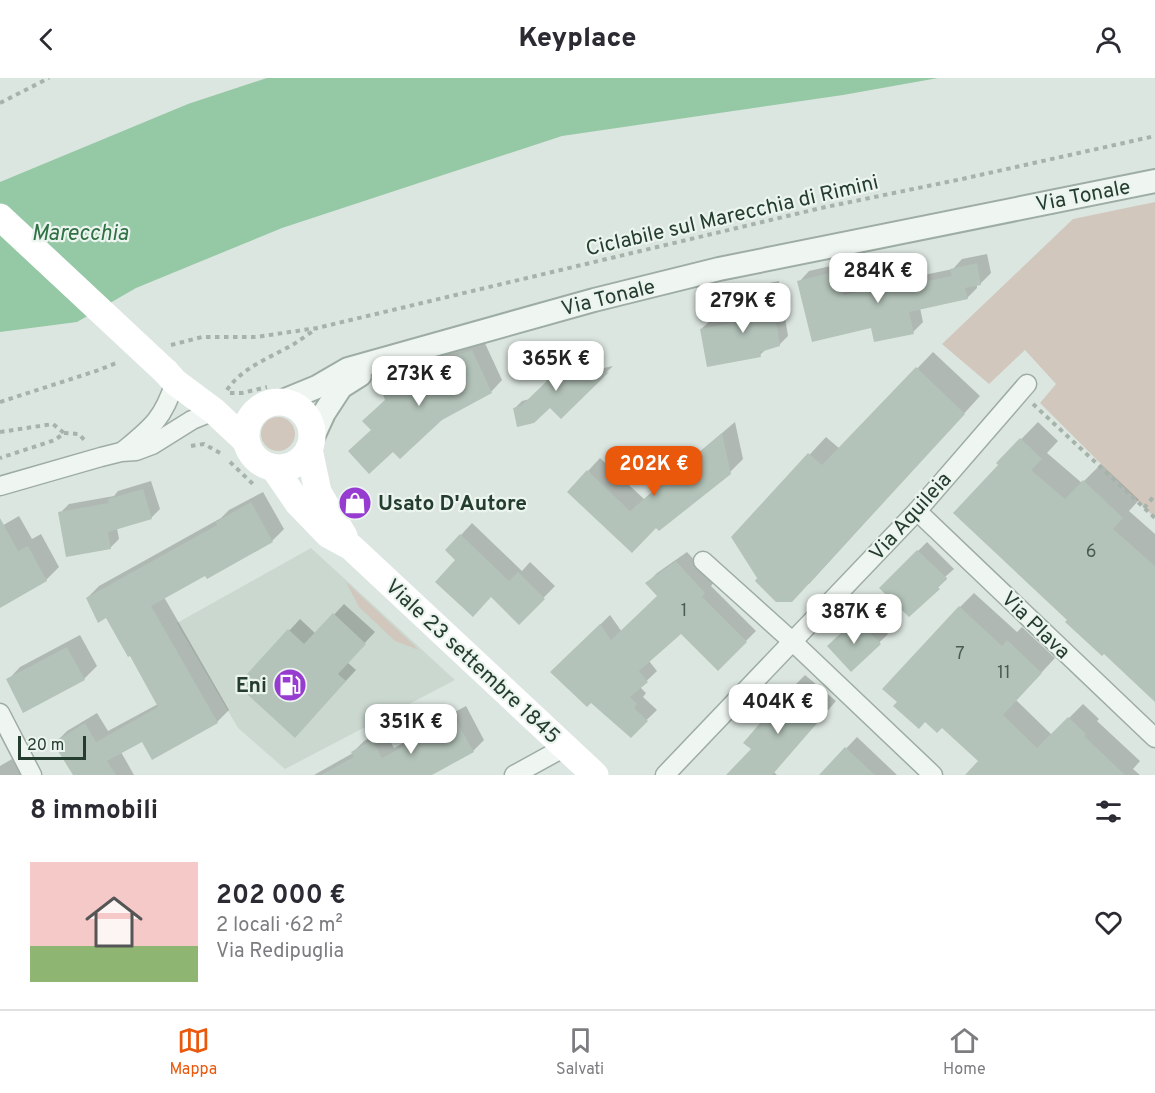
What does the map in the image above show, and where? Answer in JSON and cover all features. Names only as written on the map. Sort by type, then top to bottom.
[{"type":"main road","name":"Viale 23 settembre 1845","points":[[0,217],[170,377],[221,399],[274,397],[302,410],[312,429],[310,444],[318,492],[351,547]]},
{"type":"main road","name":"Viale 23 settembre 1845","points":[[170,377],[220,402],[255,459],[274,468],[298,503],[329,535],[351,547],[595,775]]},
{"type":"main road","points":[[246,441],[245,430],[254,412],[274,397]]},
{"type":"main road","points":[[274,468],[285,468],[295,464],[303,458],[310,444]]},
{"type":"street","name":"Via Tonale","points":[[274,397],[317,387],[348,369],[594,300],[719,269],[1155,180]]},
{"type":"street","name":"Via Tonale","points":[[310,444],[324,413],[341,387],[381,360]]},
{"type":"street","points":[[121,452],[150,429],[160,417],[170,399],[170,377]]},
{"type":"street","name":"Via Aquileia","points":[[665,775],[917,511],[1024,388]]},
{"type":"street","points":[[0,486],[152,445],[220,402]]},
{"type":"street","name":"Via Plava","points":[[917,511],[1155,738]]},
{"type":"street","points":[[703,561],[793,642],[933,775]]},
{"type":"street","points":[[0,713],[32,775]]},
{"type":"street","points":[[514,775],[565,747]]},
{"type":"path","points":[[0,104],[49,78]]},
{"type":"path","name":"Ciclabile sul Marecchia di Rimini","points":[[220,402],[231,384],[246,371],[317,328],[821,208],[1155,136]]},
{"type":"path","points":[[1024,388],[1155,518]]},
{"type":"path","points":[[220,402],[242,393],[274,397]]},
{"type":"path","points":[[0,432],[53,424],[64,433],[55,440],[0,458]]},
{"type":"path","points":[[1144,508],[1155,495]]},
{"type":"shaded area","points":[[1155,202],[1155,518],[1040,403],[1056,384],[1025,350],[989,384],[942,344],[1073,219]]},
{"type":"shaded area","points":[[278,417],[290,422],[295,434],[290,446],[278,451],[266,446],[261,434],[266,422]]},
{"type":"shaded area","points":[[311,548],[455,680],[285,769],[238,728],[177,623]]},
{"type":"shaded area","points":[[346,582],[419,650],[395,641],[359,607]]},
{"type":"water","name":"Marecchia","points":[[267,78],[938,78],[843,95],[562,136],[282,228],[136,288],[77,322],[0,332],[0,182],[188,104]]},
{"type":"building","points":[[977,263],[981,285],[965,288],[968,299],[909,312],[914,334],[874,342],[871,328],[812,342],[797,281],[838,271],[844,295],[952,276],[950,269]]},
{"type":"building","points":[[771,288],[780,346],[760,352],[761,357],[707,367],[700,329],[754,319],[749,293]]},
{"type":"building","points":[[472,350],[492,393],[442,420],[400,459],[393,452],[369,474],[348,451],[371,430],[362,421],[385,400],[379,383]]},
{"type":"building","points":[[559,354],[582,377],[609,372],[561,419],[550,408],[534,423],[517,427],[513,408],[521,406],[547,381],[540,373]]},
{"type":"building","points":[[916,367],[965,414],[792,602],[776,602],[755,581],[757,578],[731,537],[808,453],[822,465]]},
{"type":"building","points":[[722,433],[731,474],[659,531],[656,528],[632,553],[567,492],[587,470],[630,511]]},
{"type":"building","points":[[1020,438],[1042,459],[1031,470],[1065,499],[1083,480],[1123,518],[1113,529],[1155,566],[1155,702],[1104,654],[1102,656],[1065,622],[1067,620],[953,513]]},
{"type":"building","points":[[143,489],[152,519],[108,532],[111,549],[66,557],[58,512],[109,503],[108,499]]},
{"type":"building","points":[[251,502],[273,542],[207,579],[205,576],[151,606],[218,723],[152,760],[142,742],[107,761],[116,775],[73,775],[53,743],[85,723],[96,742],[158,707],[106,618],[98,623],[86,598],[217,525],[216,522]]},
{"type":"building","points":[[0,518],[18,551],[28,546],[47,581],[0,608]]},
{"type":"building","points":[[460,534],[509,581],[518,572],[545,599],[519,625],[491,597],[473,617],[435,582],[455,560],[445,550]]},
{"type":"building","points":[[917,550],[947,578],[938,587],[940,589],[909,617],[879,588]]},
{"type":"building","points":[[676,561],[705,593],[702,597],[747,642],[718,671],[681,634],[639,671],[648,682],[630,697],[637,704],[634,708],[648,721],[631,738],[591,703],[587,707],[550,672],[600,624],[611,640],[657,596],[645,583]]},
{"type":"building","points":[[959,606],[1002,646],[1007,640],[1042,673],[1003,715],[1037,748],[1068,717],[1086,734],[1084,736],[1125,775],[965,775],[978,761],[942,728],[937,733],[925,722],[919,729],[893,706],[897,702],[882,689]]},
{"type":"building","points":[[333,613],[366,644],[338,674],[346,681],[295,738],[237,685],[288,629],[304,644]]},
{"type":"building","points":[[857,618],[881,644],[851,672],[827,646]]},
{"type":"building","points":[[67,647],[85,680],[23,713],[6,679]]},
{"type":"building","points":[[791,687],[824,715],[772,775],[726,775],[751,749],[743,743]]},
{"type":"building","points":[[454,717],[474,752],[432,775],[321,775],[354,757],[351,752],[372,740],[382,758]]},
{"type":"building","points":[[845,747],[875,775],[819,775]]},
{"type":"place","name":"Usato D'Autore","points":[[355,503]]},
{"type":"place","name":"Eni","points":[[290,685]]}]
